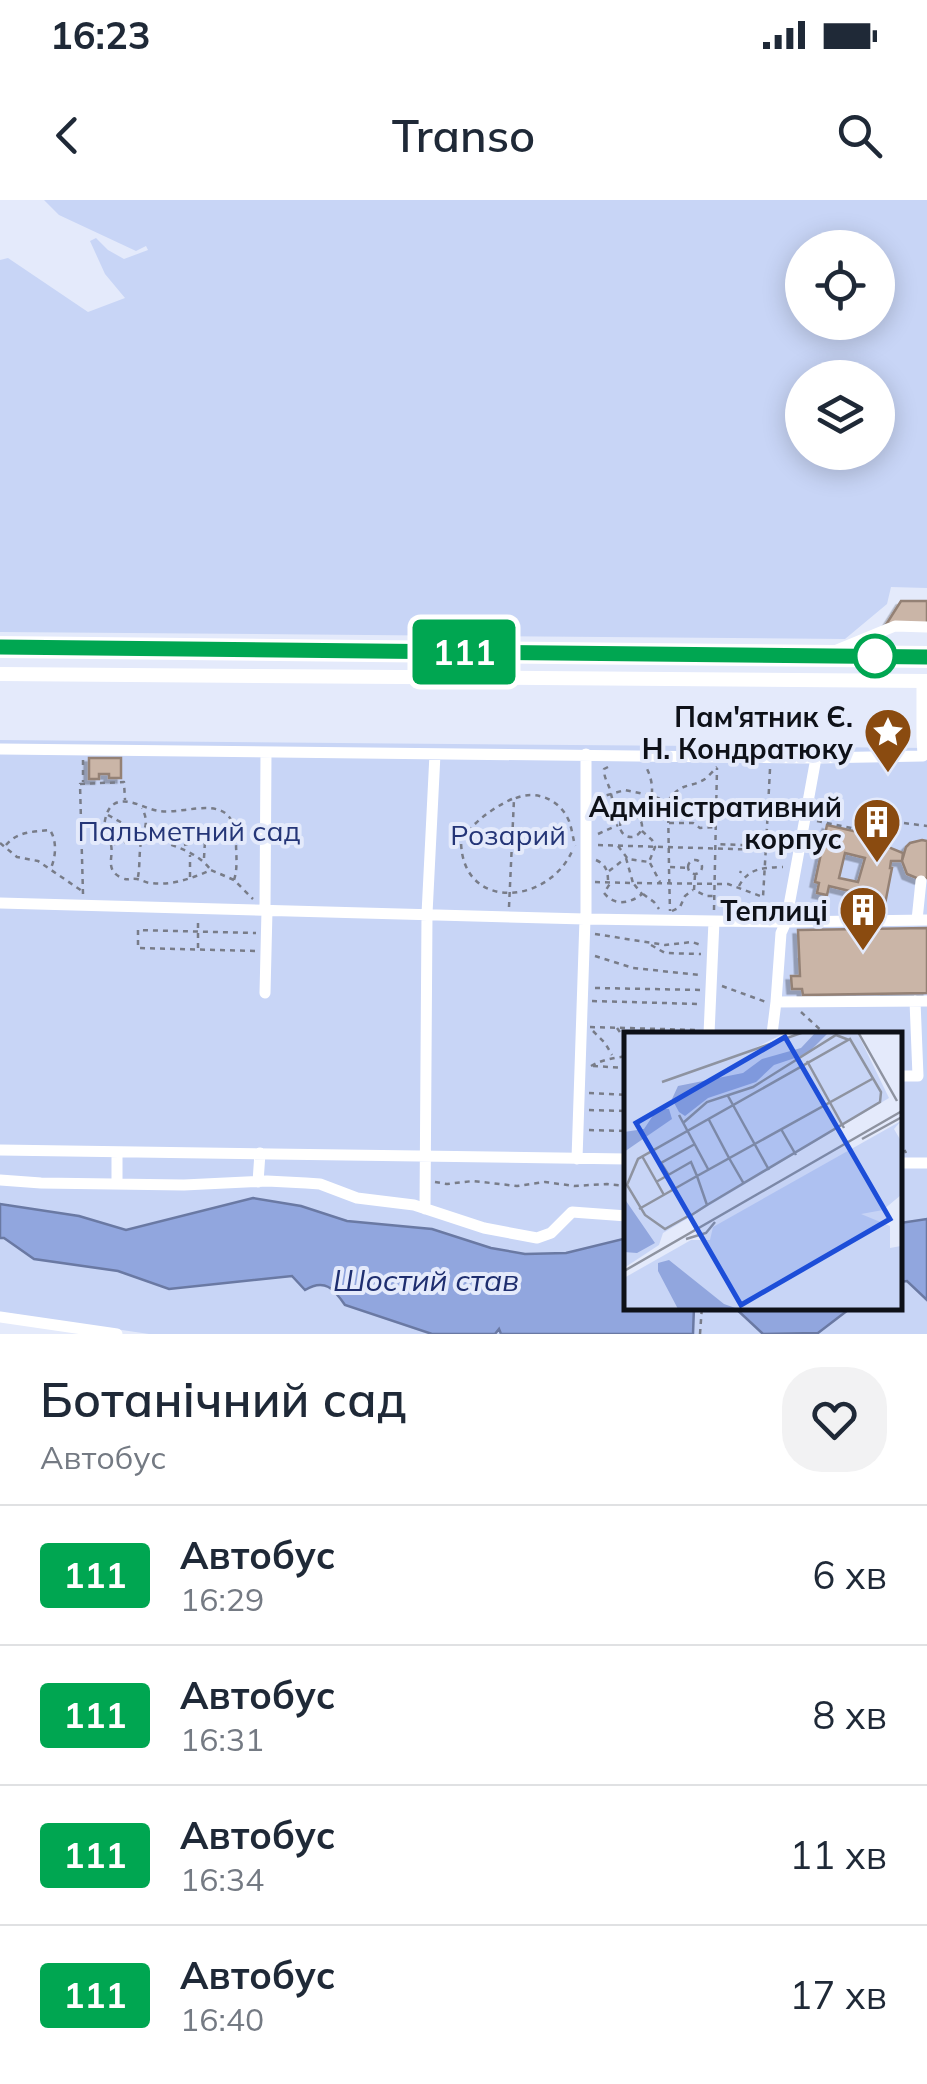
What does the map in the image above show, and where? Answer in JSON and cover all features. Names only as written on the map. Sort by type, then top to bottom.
[{"type":"main road","points":[[0,646],[927,657]]},
{"type":"main road","points":[[0,674],[924,681]]},
{"type":"street","points":[[823,656],[895,626],[927,627]]},
{"type":"street","points":[[0,748],[586,754],[646,764],[925,756],[924,681]]},
{"type":"street","points":[[265,993],[266,752]]},
{"type":"street","points":[[425,1209],[427,914],[435,754]]},
{"type":"street","points":[[578,1159],[587,1027],[583,994],[586,863],[582,843],[586,754]]},
{"type":"street","points":[[772,1032],[781,933],[816,758]]},
{"type":"street","points":[[0,902],[83,898],[198,908],[510,916],[585,923],[919,920],[920,881]]},
{"type":"street","points":[[709,1032],[714,921]]},
{"type":"street","points":[[776,1004],[921,1001],[922,1071]]},
{"type":"street","points":[[0,1150],[624,1160]]},
{"type":"street","points":[[117,1152],[118,1183]]},
{"type":"street","points":[[258,1182],[260,1154]]},
{"type":"street","points":[[0,1180],[41,1184],[320,1184],[357,1198],[414,1206],[484,1228],[537,1238],[550,1233],[572,1212],[624,1216]]},
{"type":"street","points":[[0,1317],[117,1334]]},
{"type":"path","points":[[83,750],[84,784]]},
{"type":"path","points":[[586,882],[715,884],[738,887],[762,897],[770,758]]},
{"type":"path","points":[[618,846],[633,883],[670,916],[668,802],[676,790],[701,782],[717,762]]},
{"type":"path","points":[[714,921],[717,762]]},
{"type":"path","points":[[641,821],[653,796],[646,764]]},
{"type":"path","points":[[616,765],[604,770],[604,779],[611,801],[623,817]]},
{"type":"path","points":[[83,898],[80,784],[124,782],[125,801]]},
{"type":"path","points":[[586,803],[625,790],[668,802],[677,814],[716,816]]},
{"type":"path","points":[[582,843],[559,806],[530,794],[514,798],[484,816],[460,840],[464,865],[471,877],[494,891],[525,893],[568,862],[582,843],[620,824]]},
{"type":"path","points":[[510,916],[514,798]]},
{"type":"path","points":[[210,870],[178,882],[124,879],[114,872],[109,857],[106,814],[114,803],[125,801],[170,811],[199,806],[220,810],[236,834],[234,880]]},
{"type":"path","points":[[138,879],[141,840],[147,827],[141,806]]},
{"type":"path","points":[[106,814],[152,838],[181,846],[210,870],[234,880],[266,910]]},
{"type":"path","points":[[623,817],[634,815],[652,840],[655,847],[651,869],[661,884]]},
{"type":"path","points":[[623,817],[622,833],[636,836],[642,830]]},
{"type":"path","points":[[582,843],[766,848],[803,826],[828,822],[884,834]]},
{"type":"path","points":[[668,823],[716,827]]},
{"type":"path","points":[[904,823],[927,826]]},
{"type":"path","points":[[4,847],[26,832],[50,830],[54,852],[51,869]]},
{"type":"path","points":[[181,846],[236,834]]},
{"type":"path","points":[[110,845],[152,838]]},
{"type":"path","points":[[204,862],[205,840]]},
{"type":"path","points":[[0,842],[18,857],[38,861],[51,869],[83,898]]},
{"type":"path","points":[[694,890],[695,874],[702,866],[695,860],[695,848]]},
{"type":"path","points":[[190,854],[190,878]]},
{"type":"path","points":[[626,859],[650,862]]},
{"type":"path","points":[[608,872],[626,859]]},
{"type":"path","points":[[688,868],[695,860]]},
{"type":"path","points":[[586,863],[603,863],[610,882],[604,892],[615,902],[629,902],[642,894]]},
{"type":"path","points":[[738,887],[757,868],[796,866]]},
{"type":"path","points":[[669,867],[688,868]]},
{"type":"path","points":[[688,868],[695,874]]},
{"type":"path","points":[[741,871],[746,875]]},
{"type":"path","points":[[694,890],[715,896]]},
{"type":"path","points":[[670,912],[680,907],[685,896],[694,890]]},
{"type":"path","points":[[198,908],[198,950]]},
{"type":"path","points":[[644,920],[644,942]]},
{"type":"path","points":[[585,923],[644,942],[692,942],[710,954],[665,953],[644,942]]},
{"type":"path","points":[[266,934],[138,930],[138,948],[266,951]]},
{"type":"path","points":[[584,955],[776,1004]]},
{"type":"path","points":[[583,994],[711,988]]},
{"type":"path","points":[[583,994],[711,988]]},
{"type":"path","points":[[794,1002],[822,1032]]},
{"type":"path","points":[[587,1027],[709,1032]]},
{"type":"path","points":[[587,1027],[614,1056]]},
{"type":"path","points":[[617,1028],[624,1038]]},
{"type":"path","points":[[586,1066],[624,1056]]},
{"type":"path","points":[[586,1066],[624,1068]]},
{"type":"path","points":[[580,1093],[624,1095]]},
{"type":"path","points":[[580,1109],[624,1111]]},
{"type":"path","points":[[579,1130],[624,1131]]},
{"type":"path","points":[[425,1180],[447,1184],[473,1181],[517,1186],[544,1182],[624,1186]]},
{"type":"path","points":[[700,1334],[702,1309]]},
{"type":"green space","points":[[44,200],[927,200],[927,588],[891,587],[887,604],[845,639],[0,632],[0,260],[8,258],[88,312],[125,298],[105,274],[90,241],[96,238],[124,259],[148,250],[146,246],[136,251],[59,215]]},
{"type":"green space","points":[[0,740],[927,748],[927,1334],[149,1334],[0,1312]]},
{"type":"water","name":"Шостий став","points":[[253,1198],[301,1206],[347,1221],[432,1229],[491,1248],[525,1254],[566,1253],[624,1239],[624,1309],[694,1309],[693,1334],[501,1334],[499,1329],[495,1334],[432,1334],[345,1305],[324,1285],[305,1290],[292,1276],[169,1289],[118,1271],[34,1259],[0,1238],[0,1204],[79,1216],[126,1230]]},
{"type":"water","points":[[927,1219],[927,1300],[907,1281],[902,1282],[902,1223]]},
{"type":"water","points":[[737,1309],[849,1309],[818,1333],[763,1334]]},
{"type":"building","points":[[901,601],[927,601],[927,625],[887,623]]},
{"type":"building","points":[[89,758],[121,758],[121,778],[99,774],[99,779],[89,779]]},
{"type":"building","name":"Адміністративний корпус","points":[[827,825],[889,839],[888,847],[903,853],[902,861],[891,861],[885,904],[829,886],[827,895],[817,893],[819,883],[815,882]],"holes":[[[845,853],[865,858],[858,882],[839,878]]]},
{"type":"building","points":[[927,841],[927,878],[919,879],[907,874],[902,861],[906,847]]},
{"type":"building","name":"Теплиці","points":[[927,928],[927,993],[803,995],[802,989],[792,989],[791,976],[800,976],[798,930]]},
{"type":"bus line","name":"111","points":[[0,647],[927,657]]},
{"type":"place","name":"Пам'ятник Є. Н. Кондратюку","points":[[888,774]]},
{"type":"place","name":"Адміністративний корпус","points":[[877,864]]},
{"type":"place","name":"Теплиці","points":[[863,952]]},
{"type":"park label","name":"Пальметний сад","points":[[189,830]]},
{"type":"park label","name":"Розарий","points":[[508,834]]}]
